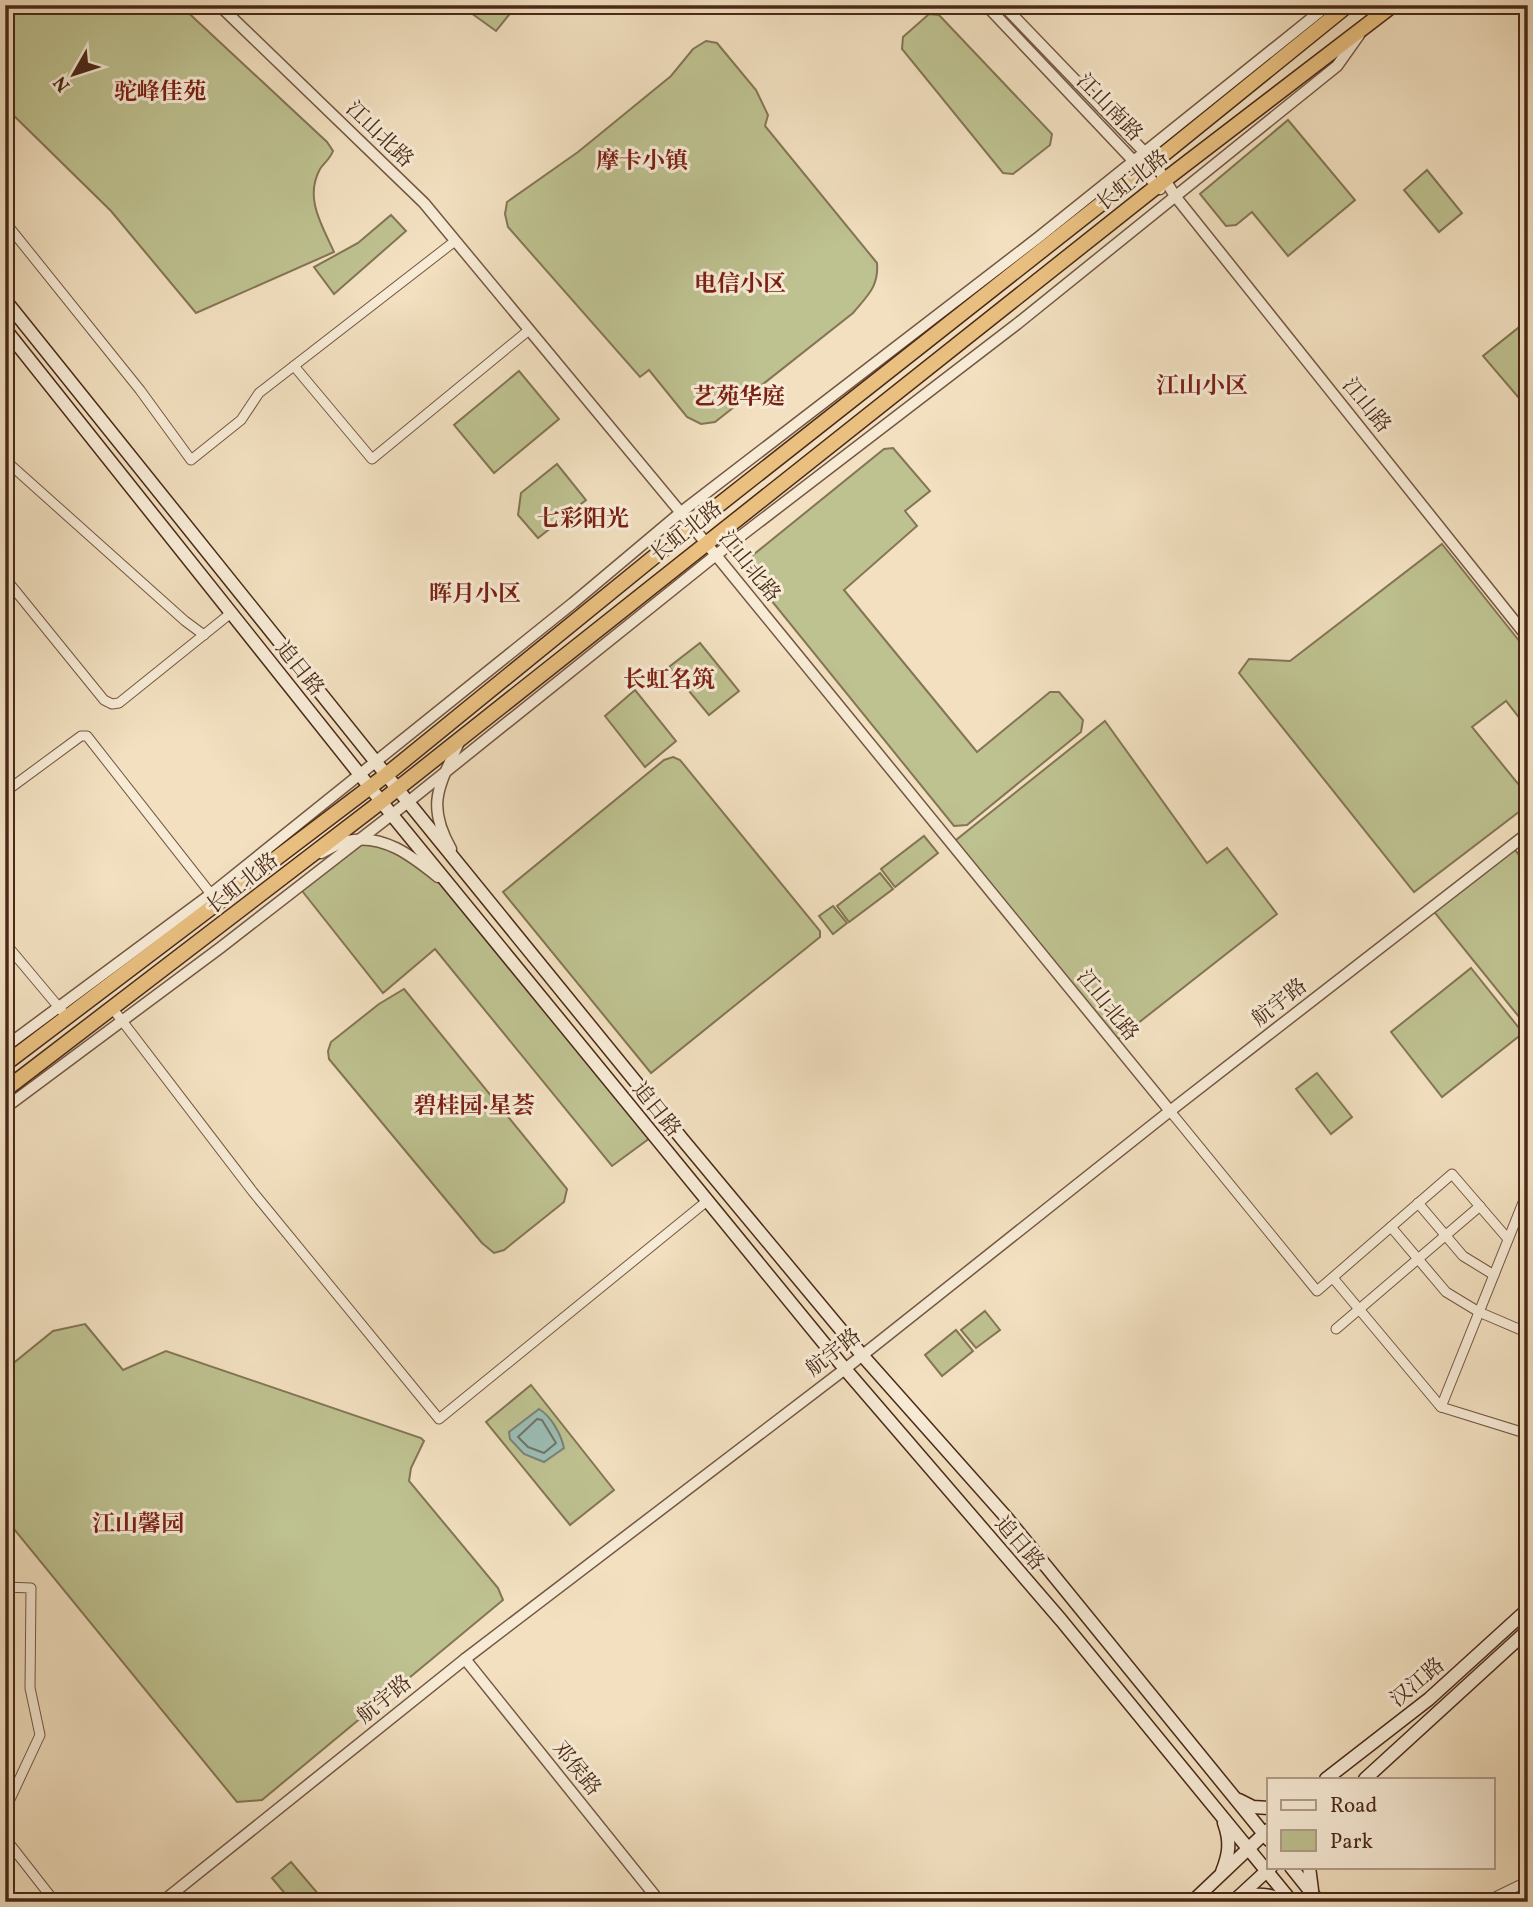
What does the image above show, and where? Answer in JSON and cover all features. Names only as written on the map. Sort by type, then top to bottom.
[{"type":"highway","name":"长虹北路","points":[[5,1064],[63,1012],[371,787],[1144,161],[1348,5]]},
{"type":"highway","name":"长虹北路","points":[[5,1090],[382,801],[1161,183],[1393,5]]},
{"type":"main road","name":"追日路","points":[[5,300],[463,870],[862,1355],[1006,1517],[1267,1834]]},
{"type":"main road","name":"追日路","points":[[5,329],[392,815],[707,1201],[845,1369],[1061,1620],[1248,1849],[1267,1867]]},
{"type":"main road","name":"汉江路","points":[[1327,1778],[1429,1699],[1528,1609]]},
{"type":"main road","name":"汉江路","points":[[1366,1778],[1528,1630]]},
{"type":"main road","points":[[1236,1799],[1253,1807],[1267,1808]]},
{"type":"main road","points":[[1221,1875],[1228,1854],[1229,1838],[1222,1816]]},
{"type":"main road","points":[[1192,1902],[1267,1834]]},
{"type":"main road","points":[[1292,1868],[1316,1898]]},
{"type":"main road","points":[[1308,1868],[1316,1898]]},
{"type":"main road","name":"追日路","points":[[1269,1869],[1292,1902]]},
{"type":"main road","points":[[1236,1899],[1269,1869]]},
{"type":"main road","points":[[1236,1899],[1266,1895],[1286,1902]]},
{"type":"street","name":"江山北路","points":[[219,5],[424,203],[706,542],[1170,1111]]},
{"type":"street","name":"江山南路","points":[[986,5],[1144,161]]},
{"type":"street","name":"江山南路","points":[[1003,5],[1175,196]]},
{"type":"street","points":[[5,1047],[63,1012],[573,603],[680,513],[1039,237],[1144,161],[1328,5]]},
{"type":"street","points":[[5,1108],[360,840],[716,555],[1017,324],[1337,66],[1361,32]]},
{"type":"street","name":"江山路","points":[[1175,196],[1528,638]]},
{"type":"street","points":[[5,222],[140,390],[191,460],[241,420],[259,393],[455,241]]},
{"type":"street","points":[[294,366],[372,459],[529,330]]},
{"type":"street","points":[[5,460],[204,635]]},
{"type":"street","points":[[5,578],[104,700],[112,704],[119,703],[231,613]]},
{"type":"street","points":[[5,792],[84,735],[211,894]]},
{"type":"street","points":[[460,738],[440,788],[436,807],[441,831],[463,870]]},
{"type":"street","name":"航宇路","points":[[162,1902],[465,1660],[845,1369],[1528,832]]},
{"type":"street","points":[[306,860],[345,841],[383,842],[408,853],[450,886]]},
{"type":"street","points":[[5,943],[63,1012]]},
{"type":"street","points":[[113,1009],[253,1192],[439,1419],[707,1201]]},
{"type":"street","points":[[1170,1111],[1317,1291],[1452,1174],[1508,1238]]},
{"type":"street","points":[[1441,1407],[1527,1196]]},
{"type":"street","points":[[1418,1203],[1463,1256],[1494,1275]]},
{"type":"street","points":[[1336,1329],[1480,1206]]},
{"type":"street","points":[[1391,1227],[1446,1292],[1479,1312],[1528,1333]]},
{"type":"street","points":[[1333,1278],[1441,1407],[1528,1434]]},
{"type":"street","points":[[5,1587],[31,1588],[30,1688],[40,1735],[5,1810]]},
{"type":"street","name":"邓侯路","points":[[465,1660],[660,1902]]},
{"type":"street","points":[[5,1838],[55,1902]]},
{"type":"street","points":[[1488,1901],[1528,1881]]},
{"type":"green space","points":[[5,5],[180,5],[327,142],[333,151],[320,169],[314,201],[334,252],[196,313],[111,211],[5,107]]},
{"type":"green space","points":[[460,5],[517,5],[496,31]]},
{"type":"green space","points":[[929,14],[939,15],[1052,134],[1050,145],[1013,174],[1003,173],[902,49],[903,37]]},
{"type":"green space","points":[[706,41],[717,43],[756,90],[768,115],[765,126],[877,263],[877,271],[871,291],[853,313],[715,422],[701,424],[687,417],[649,370],[640,377],[508,227],[505,214],[507,202],[578,152],[671,76],[693,49]]},
{"type":"green space","points":[[1288,120],[1355,200],[1288,256],[1252,212],[1236,225],[1226,226],[1200,194]]},
{"type":"green space","points":[[1427,170],[1462,213],[1439,232],[1404,190]]},
{"type":"green space","points":[[391,215],[406,231],[334,294],[314,267],[358,243]]},
{"type":"green space","points":[[1528,320],[1528,390],[1518,397],[1483,356]]},
{"type":"green space","points":[[519,371],[559,419],[494,473],[454,425]]},
{"type":"green space","points":[[893,448],[930,491],[905,511],[917,526],[844,590],[977,752],[1050,692],[1059,692],[1083,720],[1081,732],[967,825],[954,826],[750,574],[753,555],[884,449]]},
{"type":"green space","points":[[557,464],[586,500],[538,538],[518,515],[521,493]]},
{"type":"green space","points":[[1442,544],[1528,652],[1528,729],[1506,701],[1472,727],[1523,790],[1528,787],[1528,805],[1414,892],[1239,673],[1249,659],[1290,661]]},
{"type":"green space","points":[[700,643],[739,691],[709,715],[669,667]]},
{"type":"green space","points":[[635,690],[676,741],[645,767],[605,716]]},
{"type":"green space","points":[[1105,721],[1207,863],[1227,848],[1277,914],[1114,1042],[951,844]]},
{"type":"green space","points":[[673,757],[680,760],[820,931],[820,937],[651,1073],[503,892],[664,760]]},
{"type":"green space","points":[[924,836],[938,853],[895,887],[881,869]]},
{"type":"green space","points":[[360,840],[383,842],[450,886],[654,1135],[612,1166],[435,949],[383,993],[299,887]]},
{"type":"green space","points":[[1511,845],[1528,866],[1528,1028],[1431,908]]},
{"type":"green space","points":[[880,873],[893,889],[849,922],[837,906]]},
{"type":"green space","points":[[833,906],[847,923],[833,934],[819,916]]},
{"type":"green space","points":[[1471,968],[1523,1033],[1442,1097],[1391,1032]]},
{"type":"green space","points":[[404,989],[567,1189],[564,1202],[504,1250],[494,1253],[482,1243],[329,1059],[331,1042],[379,1004]]},
{"type":"green space","points":[[1317,1073],[1352,1117],[1331,1134],[1296,1089]]},
{"type":"green space","points":[[985,1311],[1000,1330],[976,1348],[961,1330]]},
{"type":"green space","points":[[85,1324],[123,1370],[166,1351],[421,1438],[424,1441],[411,1468],[409,1481],[498,1588],[503,1600],[262,1800],[237,1802],[5,1518],[5,1370],[53,1331]]},
{"type":"green space","points":[[956,1330],[973,1351],[942,1376],[925,1355]]},
{"type":"green space","points":[[531,1385],[614,1490],[570,1525],[486,1422]]},
{"type":"green space","points":[[291,1862],[325,1902],[292,1902],[272,1878]]},
{"type":"water","points":[[539,1409],[555,1426],[564,1448],[544,1462],[524,1454],[510,1439],[509,1432]]},
{"type":"district","name":"驼峰佳苑","points":[[160,91]]},
{"type":"district","name":"摩卡小镇","points":[[642,160]]},
{"type":"district","name":"电信小区","points":[[740,283]]},
{"type":"district","name":"江山小区","points":[[1202,385]]},
{"type":"district","name":"艺苑华庭","points":[[739,396]]},
{"type":"district","name":"七彩阳光","points":[[583,518]]},
{"type":"district","name":"晖月小区","points":[[475,593]]},
{"type":"district","name":"长虹名筑","points":[[669,679]]},
{"type":"district","name":"碧桂园·星荟","points":[[474,1105]]},
{"type":"district","name":"江山馨园","points":[[138,1523]]}]
